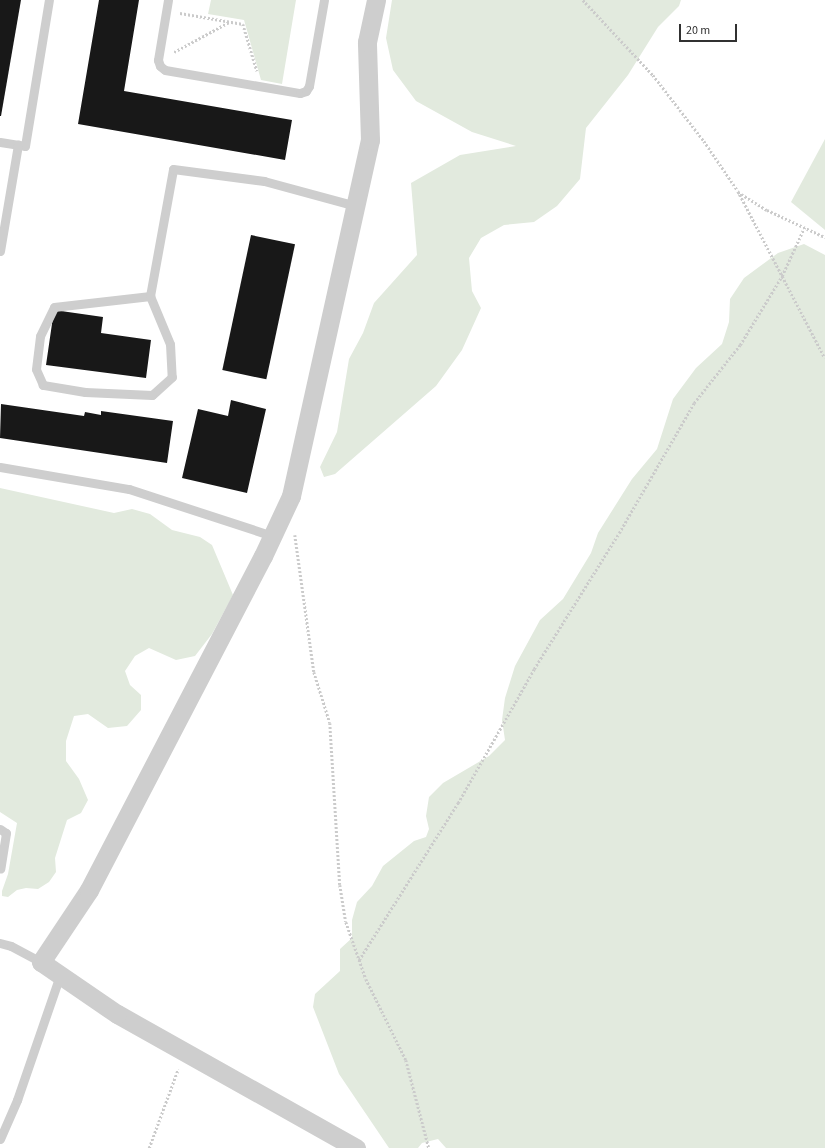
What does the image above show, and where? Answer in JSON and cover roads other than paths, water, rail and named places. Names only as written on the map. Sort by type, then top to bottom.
[{"type":"street","points":[[356,1148],[117,1014],[41,962],[89,890],[273,536],[291,496],[297,475],[370,140],[367,42],[375,0]]},
{"type":"lane","points":[[0,142],[24,146],[49,0]]},
{"type":"lane","points":[[168,0],[158,60],[160,66],[165,70],[261,86],[306,91],[324,0]]},
{"type":"lane","points":[[0,251],[18,145]]},
{"type":"lane","points":[[150,296],[54,307],[40,336],[36,369],[43,385],[85,392],[152,395],[172,377],[170,344],[150,296],[173,169],[264,181],[356,206]]},
{"type":"lane","points":[[0,467],[130,489],[273,536]]},
{"type":"lane","points":[[0,830],[6,833],[0,869]]},
{"type":"lane","points":[[0,943],[11,946],[41,962]]},
{"type":"lane","points":[[0,1139],[17,1100],[60,975]]}]
